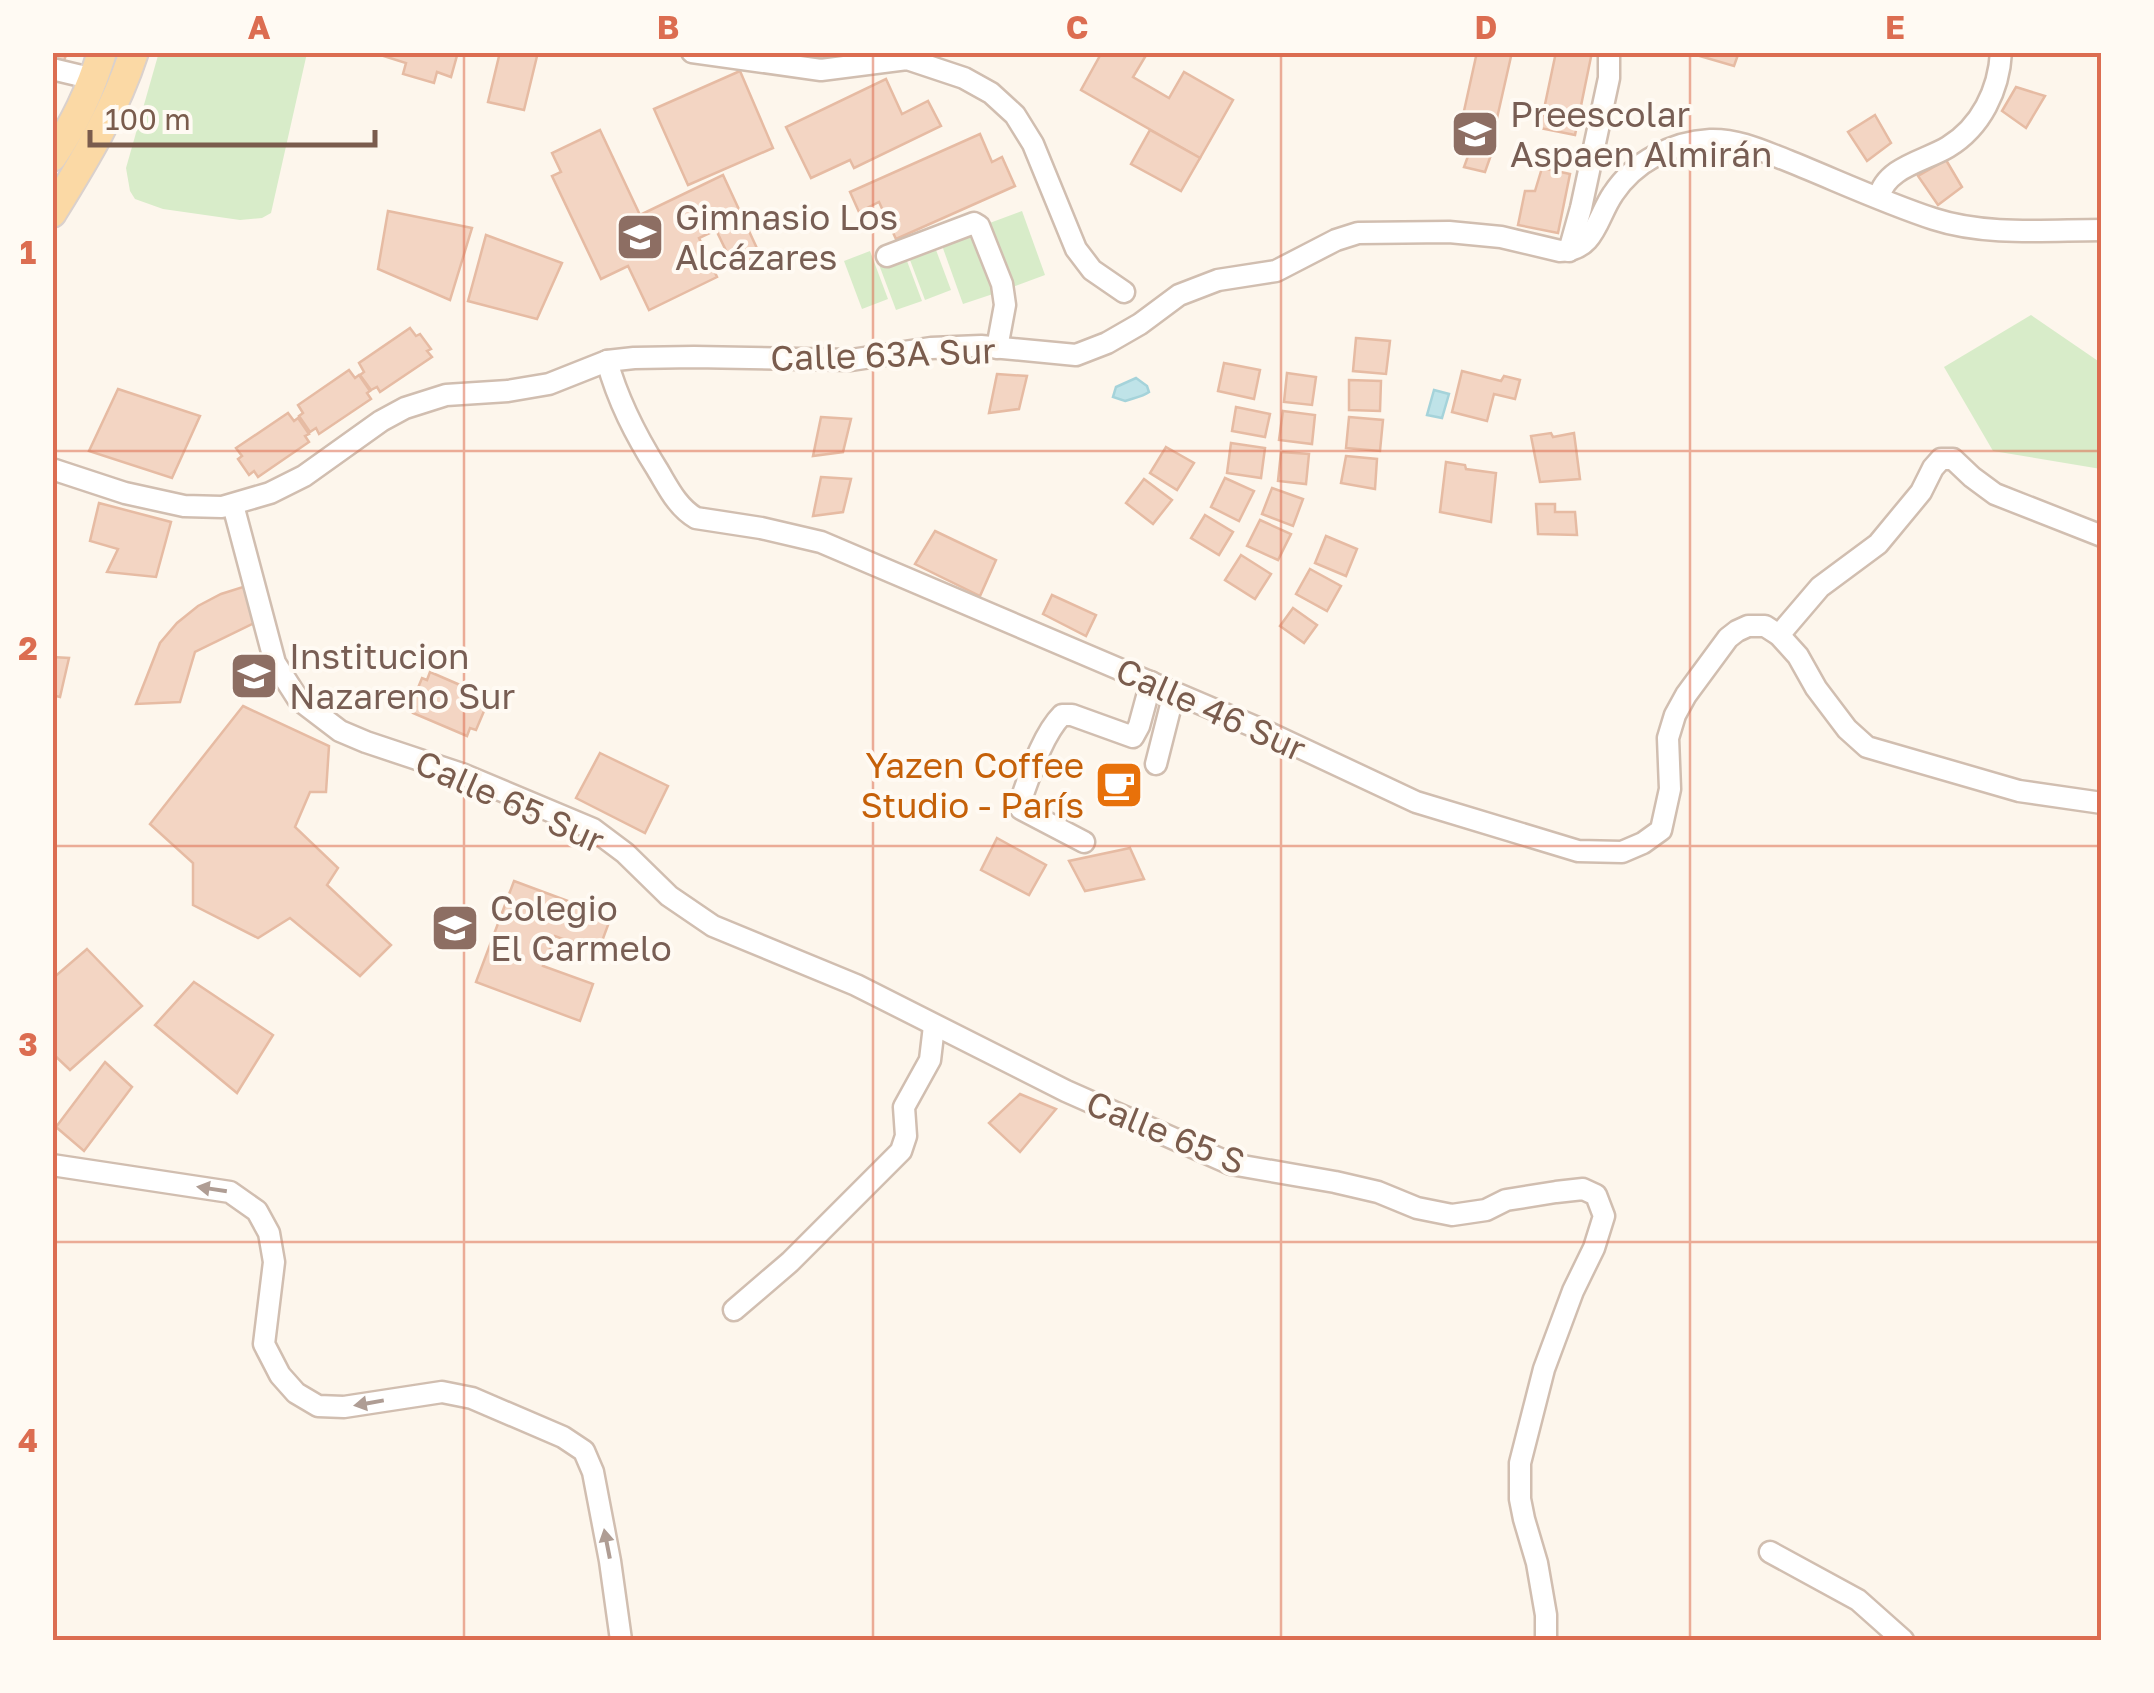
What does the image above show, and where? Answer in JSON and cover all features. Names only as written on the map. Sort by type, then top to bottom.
[{"type":"main road","points":[[52,213],[95,144],[134,52]]},
{"type":"main road","points":[[52,157],[66,136],[98,66]]},
{"type":"street","points":[[692,52],[821,70],[907,59],[964,78],[991,93],[1015,115],[1033,144],[1076,249],[1092,270],[1124,292]]},
{"type":"street","points":[[1559,250],[1581,208],[1609,78],[1609,52]]},
{"type":"street","points":[[1879,197],[1882,186],[1891,177],[1950,146],[1974,124],[1991,99],[2000,73],[2000,52]]},
{"type":"street","points":[[52,69],[98,66]]},
{"type":"street","points":[[1559,250],[1586,243],[1613,192],[1632,171],[1660,152],[1714,140],[1748,146],[1936,220],[1994,230],[2102,230]]},
{"type":"street","points":[[887,256],[974,223],[980,226],[1002,284],[1005,304],[997,348]]},
{"type":"street","name":"Calle 63A Sur","points":[[607,361],[694,357],[851,360],[931,348],[997,348],[1066,355],[1087,352],[1140,324],[1179,295],[1218,280],[1276,271],[1358,232],[1448,232],[1501,237],[1559,250]]},
{"type":"street","points":[[52,469],[126,494],[184,506],[233,506],[304,476],[405,408],[446,395],[549,384],[607,361]]},
{"type":"street","name":"Calle 46 Sur","points":[[607,361],[616,394],[637,439],[675,500],[696,518],[822,542],[1267,732],[1416,802],[1578,851],[1622,852],[1661,830],[1670,789],[1668,738],[1686,695],[1737,631],[1748,626],[1772,630]]},
{"type":"street","points":[[2102,536],[1995,494],[1953,459],[1941,459],[1878,544],[1820,587],[1772,630],[1798,656],[1847,729],[1867,747],[2019,791],[2102,803]]},
{"type":"street","name":"Calle 65 Sur","points":[[233,506],[275,663],[298,699],[326,721],[366,742],[462,774],[594,829],[669,896],[712,926],[856,985],[898,1007]]},
{"type":"street","points":[[1084,842],[1025,812],[1020,805],[1025,789],[1052,725],[1062,715],[1072,715],[1133,738],[1151,682]]},
{"type":"street","points":[[1156,764],[1174,692]]},
{"type":"street","name":"Calle 65 S","points":[[898,1007],[1066,1091],[1231,1164],[1335,1182],[1378,1192],[1417,1208],[1452,1214],[1486,1210],[1506,1200],[1583,1189],[1596,1195],[1604,1216],[1544,1370],[1520,1463],[1520,1499],[1537,1563],[1546,1640]]},
{"type":"street","points":[[734,1310],[790,1262],[901,1151],[906,1136],[904,1107],[930,1060],[934,1026]]},
{"type":"street","points":[[52,1165],[230,1192],[257,1211],[269,1233],[274,1262],[264,1344],[280,1375],[296,1393],[318,1406],[344,1407],[442,1392],[472,1398],[563,1437],[584,1451],[593,1472],[621,1640]]},
{"type":"street","points":[[1770,1552],[1858,1600],[1903,1640]]},
{"type":"green space","points":[[159,52],[307,53],[271,213],[240,220],[163,209],[135,199],[126,168]]},
{"type":"green space","points":[[1022,211],[1045,275],[1010,288],[987,224]]},
{"type":"green space","points":[[975,227],[999,292],[963,304],[940,240]]},
{"type":"green space","points":[[933,242],[951,290],[925,300],[907,252]]},
{"type":"green space","points":[[870,251],[888,299],[862,309],[844,261]]},
{"type":"green space","points":[[904,253],[922,301],[896,310],[878,262]]},
{"type":"green space","points":[[2031,315],[2101,363],[2101,469],[1993,451],[1944,367]]},
{"type":"water","points":[[1136,378],[1149,392],[1125,401],[1113,397],[1116,387]]},
{"type":"water","points":[[1434,390],[1449,394],[1442,418],[1427,415]]},
{"type":"building","points":[[52,52],[67,52],[64,61],[52,58]]},
{"type":"building","points":[[371,52],[458,52],[451,77],[437,72],[434,83],[403,74],[406,63]]},
{"type":"building","points":[[500,52],[538,52],[524,110],[488,102]]},
{"type":"building","points":[[1102,52],[1148,52],[1133,77],[1169,98],[1184,72],[1233,100],[1200,158],[1081,90]]},
{"type":"building","points":[[1477,52],[1512,52],[1495,127],[1462,120]]},
{"type":"building","points":[[1556,52],[1592,52],[1575,135],[1540,128]]},
{"type":"building","points":[[1686,52],[1739,52],[1734,66]]},
{"type":"building","points":[[740,71],[773,148],[688,185],[654,109]]},
{"type":"building","points":[[886,79],[902,114],[928,101],[941,126],[854,168],[850,160],[811,178],[786,127]]},
{"type":"building","points":[[2016,87],[2045,96],[2026,128],[2002,111]]},
{"type":"building","points":[[1875,115],[1891,143],[1867,161],[1848,132]]},
{"type":"building","points":[[600,130],[640,215],[723,175],[761,257],[735,269],[716,230],[699,238],[717,277],[649,310],[628,266],[601,279],[552,176],[561,172],[552,153]]},
{"type":"building","points":[[1150,130],[1200,158],[1181,191],[1131,164]]},
{"type":"building","points":[[980,134],[992,162],[1002,157],[1015,186],[896,239],[879,202],[859,212],[850,192]]},
{"type":"building","points":[[1472,145],[1492,152],[1485,172],[1464,167]]},
{"type":"building","points":[[1946,160],[1962,187],[1938,205],[1918,176]]},
{"type":"building","points":[[1542,168],[1570,174],[1558,233],[1518,225],[1525,191],[1535,191]]},
{"type":"building","points":[[388,211],[472,228],[450,300],[378,269]]},
{"type":"building","points":[[486,235],[562,263],[537,319],[468,301]]},
{"type":"building","points":[[410,328],[416,336],[420,334],[432,357],[380,392],[377,387],[371,390],[360,375],[364,372],[359,363]]},
{"type":"building","points":[[1356,338],[1390,341],[1386,374],[1353,371]]},
{"type":"building","points":[[1224,363],[1260,370],[1254,399],[1218,391]]},
{"type":"building","points":[[349,370],[355,378],[359,375],[371,399],[319,434],[316,428],[310,432],[299,416],[303,413],[298,405]]},
{"type":"building","points":[[1462,371],[1501,381],[1504,376],[1520,380],[1515,399],[1494,394],[1487,421],[1452,412]]},
{"type":"building","points":[[1287,373],[1316,377],[1312,405],[1284,402]]},
{"type":"building","points":[[997,374],[1027,376],[1019,409],[989,413]]},
{"type":"building","points":[[1349,380],[1381,381],[1380,411],[1349,410]]},
{"type":"building","points":[[118,389],[200,416],[172,478],[89,451]]},
{"type":"building","points":[[1236,407],[1270,414],[1265,437],[1232,431]]},
{"type":"building","points":[[1283,411],[1315,415],[1312,444],[1279,440]]},
{"type":"building","points":[[288,413],[294,421],[298,418],[309,434],[305,436],[309,442],[258,477],[254,471],[249,475],[236,448]]},
{"type":"building","points":[[821,417],[851,419],[843,452],[813,456]]},
{"type":"building","points":[[1349,417],[1383,420],[1380,451],[1346,448]]},
{"type":"building","points":[[1551,433],[1553,437],[1574,433],[1580,479],[1540,482],[1531,436]]},
{"type":"building","points":[[1231,443],[1265,448],[1261,478],[1227,473]]},
{"type":"building","points":[[1166,447],[1194,463],[1177,490],[1150,473]]},
{"type":"building","points":[[1281,452],[1309,454],[1306,484],[1278,481]]},
{"type":"building","points":[[1346,456],[1377,459],[1375,489],[1341,483]]},
{"type":"building","points":[[1446,462],[1496,473],[1491,522],[1440,512]]},
{"type":"building","points":[[821,477],[851,479],[843,512],[813,516]]},
{"type":"building","points":[[1225,478],[1254,491],[1239,521],[1211,507]]},
{"type":"building","points":[[1144,479],[1172,500],[1153,524],[1126,503]]},
{"type":"building","points":[[1272,488],[1303,499],[1293,526],[1262,514]]},
{"type":"building","points":[[99,503],[171,522],[156,577],[107,572],[118,549],[90,541]]},
{"type":"building","points":[[1536,504],[1555,504],[1555,512],[1575,512],[1577,535],[1538,534]]},
{"type":"building","points":[[1205,515],[1233,532],[1219,555],[1191,538]]},
{"type":"building","points":[[1260,520],[1291,534],[1278,560],[1247,546]]},
{"type":"building","points":[[935,531],[996,560],[980,596],[915,564]]},
{"type":"building","points":[[1326,536],[1357,549],[1346,576],[1315,563]]},
{"type":"building","points":[[1241,555],[1271,574],[1255,599],[1225,580]]},
{"type":"building","points":[[1310,569],[1341,586],[1327,611],[1296,594]]},
{"type":"building","points":[[246,586],[256,622],[195,652],[180,702],[136,704],[160,643],[177,623],[198,606]]},
{"type":"building","points":[[1052,595],[1096,615],[1086,636],[1043,614]]},
{"type":"building","points":[[1293,608],[1317,625],[1304,643],[1280,626]]},
{"type":"building","points":[[52,657],[69,658],[60,697],[52,695]]},
{"type":"building","points":[[430,672],[481,694],[478,701],[487,704],[476,730],[470,728],[467,736],[413,713],[415,707],[411,705],[422,678],[427,680]]},
{"type":"building","points":[[243,706],[329,746],[326,792],[310,792],[295,827],[338,868],[327,885],[391,945],[360,976],[290,918],[258,938],[193,905],[193,863],[150,824]]},
{"type":"building","points":[[600,753],[668,786],[645,833],[576,798]]},
{"type":"building","points":[[997,838],[1046,865],[1029,895],[981,870]]},
{"type":"building","points":[[1130,848],[1144,879],[1085,891],[1069,861]]},
{"type":"building","points":[[514,881],[611,917],[598,952],[555,936],[543,966],[593,984],[580,1021],[476,982]]},
{"type":"building","points":[[87,949],[142,1006],[70,1070],[52,1053],[52,979]]},
{"type":"building","points":[[194,982],[273,1035],[237,1093],[155,1025]]},
{"type":"building","points":[[105,1062],[132,1087],[84,1151],[56,1127]]},
{"type":"building","points":[[1020,1094],[1056,1109],[1020,1152],[989,1123]]},
{"type":"place","name":"Preescolar Aspaen Almirán","points":[[1475,134]]},
{"type":"place","name":"Gimnasio Los Alcázares","points":[[640,237]]},
{"type":"place","name":"Institucion Nazareno Sur","points":[[254,676]]},
{"type":"place","name":"Yazen Coffee Studio - París","points":[[1119,785]]},
{"type":"place","name":"Colegio El Carmelo","points":[[455,928]]}]
